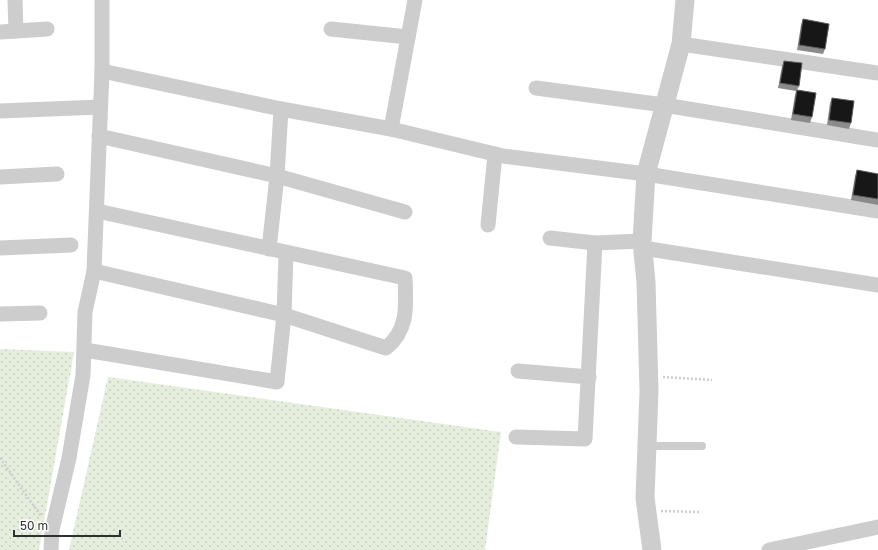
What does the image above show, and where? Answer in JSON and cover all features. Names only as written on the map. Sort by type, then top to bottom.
[{"type":"street","points":[[15,0],[16,31]]},
{"type":"street","points":[[51,550],[52,530],[69,458],[83,375],[85,350],[85,312],[94,271],[102,71],[102,0]]},
{"type":"street","points":[[391,129],[415,0]]},
{"type":"street","points":[[652,550],[645,498],[649,376],[646,282],[642,244],[646,174],[681,44],[685,0]]},
{"type":"street","points":[[331,28],[408,37]]},
{"type":"street","points":[[0,32],[47,29]]},
{"type":"street","points":[[681,44],[878,73]]},
{"type":"street","points":[[102,71],[281,109],[391,129],[495,154],[646,174],[878,212]]},
{"type":"street","points":[[536,88],[664,105],[878,140]]},
{"type":"street","points":[[0,111],[100,107]]},
{"type":"street","points":[[269,249],[277,176],[281,109]]},
{"type":"street","points":[[99,136],[277,176],[405,212]]},
{"type":"street","points":[[488,225],[495,154]]},
{"type":"street","points":[[0,177],[57,174]]},
{"type":"street","points":[[94,271],[284,315],[386,348],[396,339],[402,327],[406,307],[405,278],[96,211]]},
{"type":"street","points":[[550,238],[595,243],[642,244],[878,285]]},
{"type":"street","points":[[516,437],[585,439],[595,243]]},
{"type":"street","points":[[0,248],[70,245]]},
{"type":"street","points":[[85,350],[277,382],[284,315],[286,253]]},
{"type":"street","points":[[0,314],[40,313]]},
{"type":"street","points":[[518,371],[589,377]]},
{"type":"street","points":[[769,550],[878,527]]},
{"type":"lane","points":[[647,446],[702,446]]},
{"type":"path","points":[[649,376],[712,380]]},
{"type":"path","points":[[0,458],[52,530]]},
{"type":"path","points":[[647,511],[699,512]]},
{"type":"green space","points":[[0,349],[74,352],[39,550],[0,550]]},
{"type":"green space","points":[[108,377],[501,432],[485,550],[69,550]]},
{"type":"building","points":[[803,19],[829,24],[825,49],[799,45]]},
{"type":"building","points":[[784,61],[802,63],[799,86],[780,83]]},
{"type":"building","points":[[797,90],[816,93],[812,117],[793,114]]},
{"type":"building","points":[[832,98],[854,101],[851,123],[829,120]]},
{"type":"building","points":[[857,170],[878,174],[878,199],[853,195]]}]
